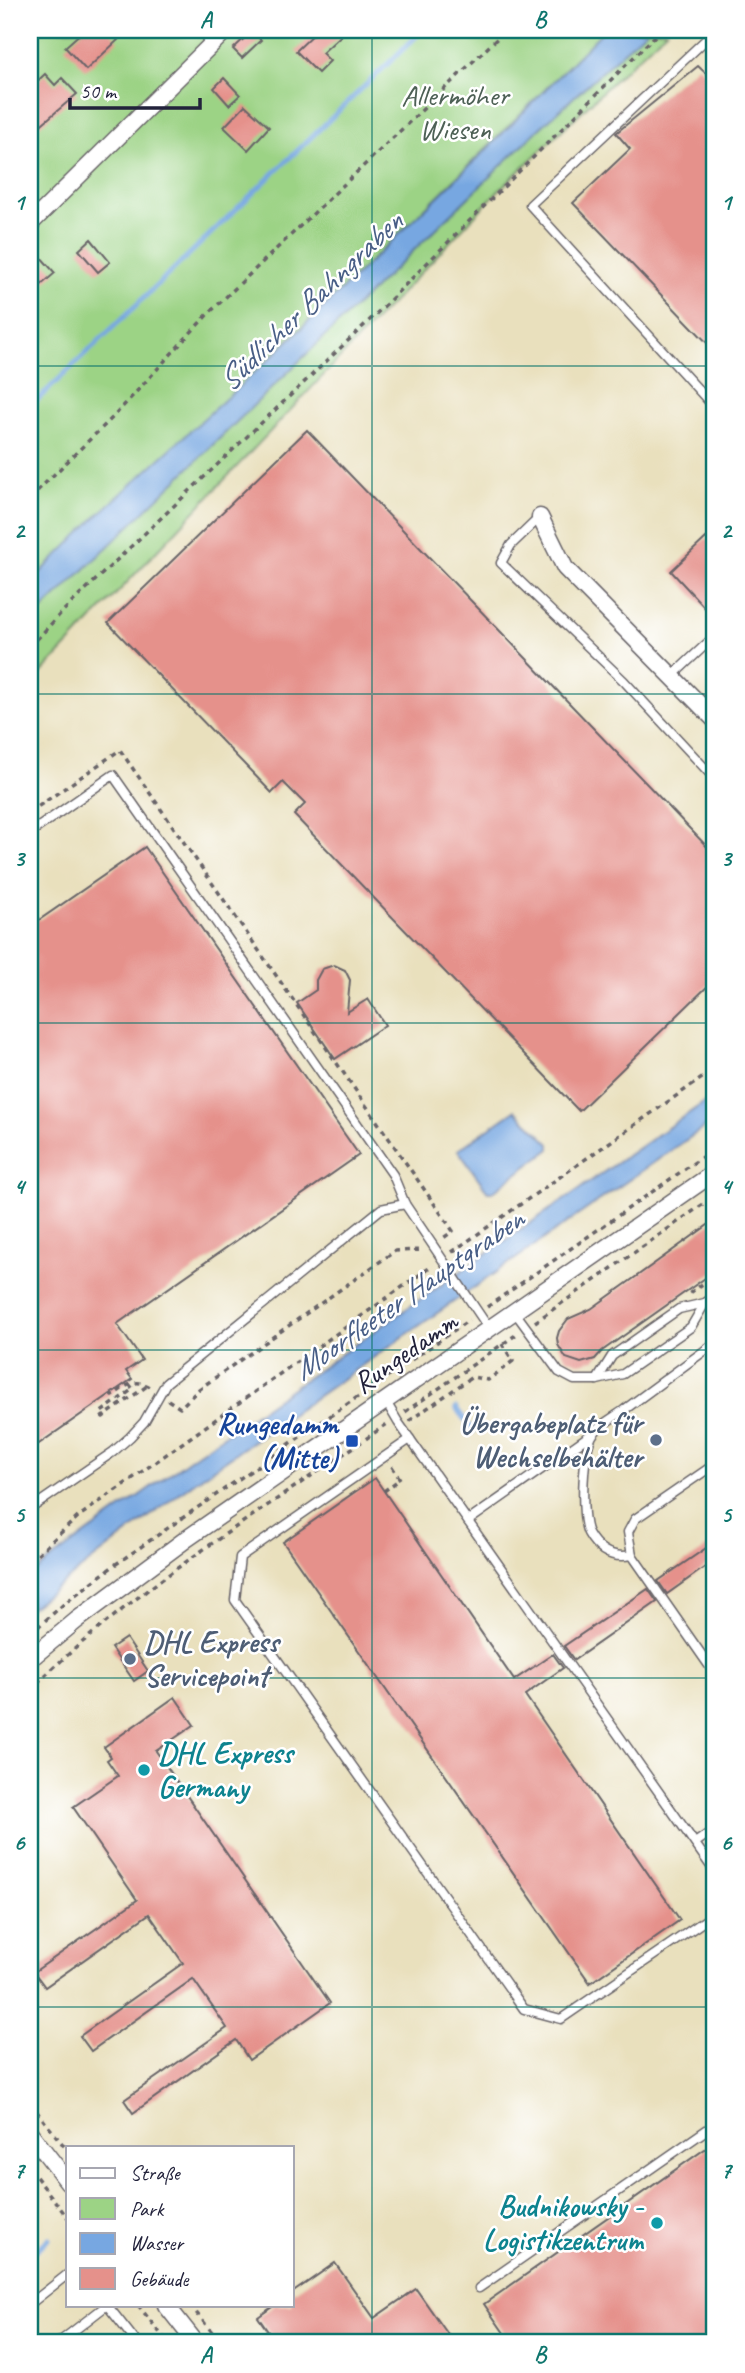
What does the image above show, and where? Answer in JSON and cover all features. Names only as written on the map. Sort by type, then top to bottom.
[{"type":"street","points":[[30,224],[226,30]]},
{"type":"street","points":[[540,517],[565,568],[715,720]]},
{"type":"street","name":"Rungedamm","points":[[30,1659],[77,1620],[185,1540],[488,1327],[715,1172]]},
{"type":"street","points":[[30,2133],[66,2179]]},
{"type":"street","points":[[167,2306],[196,2343]]},
{"type":"lane","points":[[715,31],[530,205],[715,408]]},
{"type":"lane","points":[[540,517],[511,545],[501,563],[624,681],[715,779]]},
{"type":"lane","points":[[673,676],[715,636]]},
{"type":"lane","points":[[30,834],[113,775],[393,1175],[405,1204],[488,1327]]},
{"type":"lane","points":[[30,1509],[131,1437],[144,1422],[166,1382],[369,1217],[387,1206],[405,1204]]},
{"type":"lane","points":[[597,1380],[612,1356],[679,1309],[705,1303],[715,1296]]},
{"type":"lane","points":[[513,1310],[559,1372],[574,1380],[597,1380],[623,1374],[691,1327],[705,1303]]},
{"type":"lane","points":[[468,1521],[715,1343]]},
{"type":"lane","points":[[385,1400],[715,1872]]},
{"type":"lane","points":[[593,1433],[586,1459],[583,1515],[586,1530],[607,1554],[619,1558],[632,1555]]},
{"type":"lane","points":[[410,1439],[240,1557],[235,1600],[524,2010],[561,2019],[710,1917],[715,1900]]},
{"type":"lane","points":[[715,1464],[635,1519],[628,1532],[632,1555],[715,1674]]},
{"type":"lane","points":[[695,1843],[715,1829]]},
{"type":"lane","points":[[479,2288],[715,2124]]},
{"type":"lane","points":[[30,2304],[66,2276]]},
{"type":"lane","points":[[58,2343],[106,2306]]},
{"type":"lane","points":[[108,2306],[137,2343]]},
{"type":"path","points":[[30,498],[115,415],[207,315],[506,30]]},
{"type":"path","points":[[30,647],[62,612],[373,317],[661,30]]},
{"type":"path","points":[[30,812],[120,750],[453,1231],[421,1252],[395,1251],[199,1389],[180,1408],[141,1382],[129,1384],[112,1396],[110,1394]]},
{"type":"path","points":[[30,1561],[78,1517],[715,1069]]},
{"type":"path","points":[[30,1634],[116,1564],[715,1148]]},
{"type":"path","points":[[30,1690],[106,1622],[204,1550],[715,1196]]},
{"type":"path","points":[[402,1427],[472,1377],[488,1380],[513,1361],[502,1344]]},
{"type":"path","points":[[129,1384],[133,1389],[100,1413],[103,1417],[147,1386]]},
{"type":"path","points":[[384,1491],[400,1479],[385,1457]]},
{"type":"path","points":[[30,2103],[66,2148]]},
{"type":"path","points":[[30,2169],[66,2215]]},
{"type":"path","points":[[139,2306],[169,2343]]},
{"type":"path","points":[[191,2306],[220,2343]]},
{"type":"green space","name":"Allermöher Wiesen","points":[[30,30],[604,30],[359,272],[30,583]]},
{"type":"green space","points":[[647,30],[667,30],[499,190],[30,685],[30,622],[540,128]]},
{"type":"water","points":[[604,30],[647,30],[540,128],[30,622],[30,583],[100,513],[277,352],[489,147]]},
{"type":"water","points":[[715,1095],[715,1120],[193,1483],[30,1608],[30,1576],[50,1560],[190,1459]]},
{"type":"water","points":[[515,1110],[550,1144],[550,1149],[492,1192],[488,1192],[458,1150]]},
{"type":"building","points":[[84,30],[109,30],[118,40],[86,70],[65,47]]},
{"type":"building","points":[[318,30],[347,30],[322,53],[330,61],[318,73],[296,51]]},
{"type":"building","points":[[252,31],[261,40],[242,58],[233,49]]},
{"type":"building","points":[[698,66],[715,82],[715,351],[573,203],[630,149],[616,133]]},
{"type":"building","points":[[45,74],[55,85],[62,78],[77,94],[30,134],[30,88]]},
{"type":"building","points":[[224,78],[240,95],[229,105],[214,88]]},
{"type":"building","points":[[245,105],[269,127],[248,150],[224,127]]},
{"type":"building","points":[[91,239],[110,262],[98,272],[79,250]]},
{"type":"building","points":[[39,255],[55,273],[39,287],[30,278],[30,264]]},
{"type":"building","points":[[307,430],[715,855],[715,979],[579,1111],[294,815],[305,804],[283,782],[272,793],[108,623]]},
{"type":"building","points":[[706,538],[715,548],[715,603],[707,610],[671,571]]},
{"type":"building","points":[[145,847],[359,1155],[117,1324],[142,1360],[126,1371],[132,1379],[30,1450],[30,907],[39,920]]},
{"type":"building","points":[[334,965],[345,970],[350,980],[347,1012],[368,999],[385,1025],[335,1059],[297,1003],[316,990],[316,980],[322,969]]},
{"type":"building","points":[[715,1220],[715,1271],[602,1351],[595,1359],[581,1363],[566,1358],[557,1338],[568,1319],[591,1309]]},
{"type":"building","points":[[375,1478],[514,1680],[553,1654],[563,1668],[525,1695],[680,1920],[590,1983],[283,1542]]},
{"type":"building","points":[[715,1542],[715,1560],[667,1594],[658,1581]]},
{"type":"building","points":[[648,1589],[657,1602],[574,1660],[564,1646]]},
{"type":"building","name":"DHL Express Servicepoint","points":[[126,1638],[148,1671],[134,1681],[111,1648]]},
{"type":"building","points":[[175,1697],[194,1725],[156,1751],[330,2003],[249,2060],[236,2040],[133,2113],[124,2100],[227,2028],[193,1979],[91,2051],[80,2036],[183,1963],[149,1914],[45,1987],[34,1972],[137,1900],[73,1807],[118,1776],[107,1760],[111,1757],[104,1747]]},
{"type":"building","name":"Budnikowsky - Logistikzentrum","points":[[715,2142],[715,2343],[511,2343],[484,2304]]},
{"type":"building","name":"Budnikowsky - Logistikzentrum","points":[[335,2263],[374,2318],[416,2289],[454,2343],[276,2343],[258,2317],[274,2306],[294,2306],[294,2292]]},
{"type":"waterway","points":[[30,407],[423,30]]},
{"type":"waterway","points":[[456,1408],[473,1431]]},
{"type":"waterway","points":[[30,2255],[49,2239]]},
{"type":"place","name":"Übergabeplatz für Wechselbehälter","points":[[656,1440]]},
{"type":"place","name":"Rungedamm (Mitte)","points":[[352,1441]]},
{"type":"place","name":"DHL Express Servicepoint","points":[[130,1659]]},
{"type":"place","name":"DHL Express Germany","points":[[144,1770]]},
{"type":"place","name":"Budnikowsky - Logistikzentrum","points":[[657,2223]]},
{"type":"water label","name":"Südlicher Bahngraben","points":[[310,301]]},
{"type":"water label","name":"Moorfleeter Hauptgraben","points":[[408,1294]]}]
